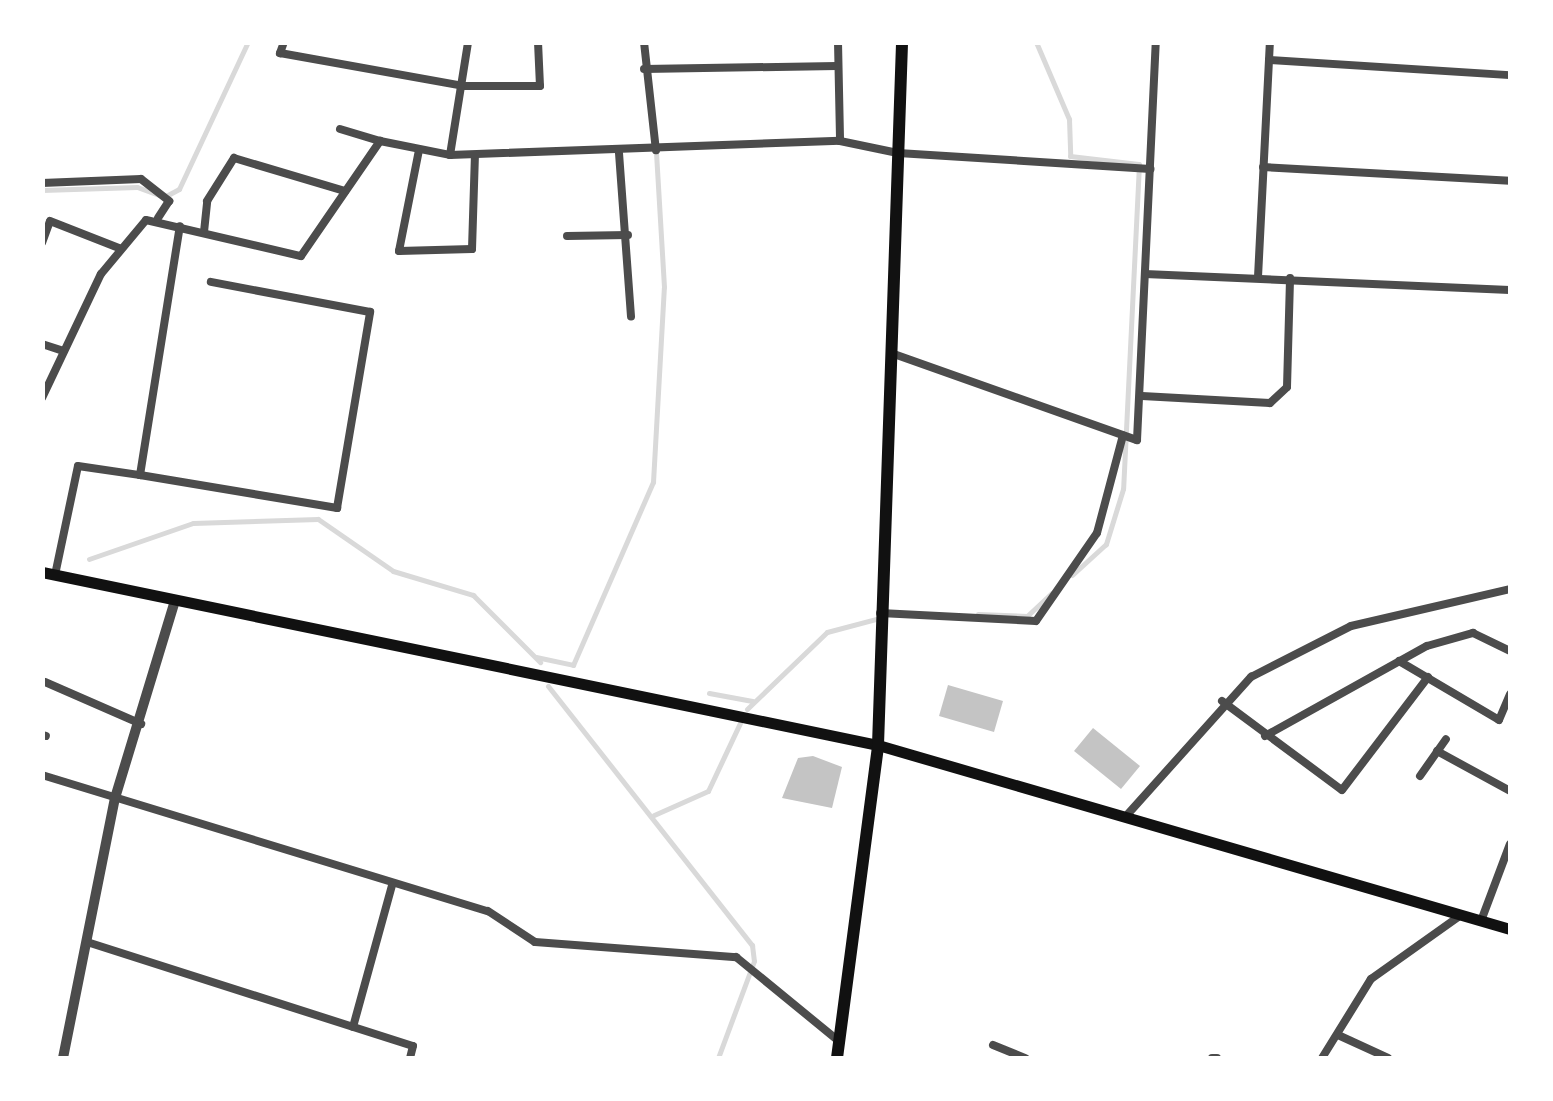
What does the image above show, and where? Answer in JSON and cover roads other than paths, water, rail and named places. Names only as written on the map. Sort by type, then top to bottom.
[{"type":"main road","points":[[837,1058],[878,745],[902,42]]},
{"type":"main road","points":[[49,573],[878,745],[1509,930]]},
{"type":"street","points":[[284,42],[280,53],[463,86],[540,86],[538,42]]},
{"type":"street","points":[[450,154],[468,42]]},
{"type":"street","points":[[644,42],[656,150]]},
{"type":"street","points":[[838,42],[840,141]]},
{"type":"street","points":[[891,353],[1137,440],[1156,42]]},
{"type":"street","points":[[1258,277],[1270,42]]},
{"type":"street","points":[[1269,60],[1510,75]]},
{"type":"street","points":[[644,68],[837,66]]},
{"type":"street","points":[[340,128],[380,141],[450,154],[619,152],[840,141],[898,153],[1150,169]]},
{"type":"street","points":[[158,218],[301,256],[380,141]]},
{"type":"street","points":[[419,150],[399,251],[472,249],[475,154]]},
{"type":"street","points":[[619,152],[631,317]]},
{"type":"street","points":[[204,232],[208,201],[234,158],[345,190]]},
{"type":"street","points":[[1264,167],[1510,182]]},
{"type":"street","points":[[42,183],[141,179],[169,201],[158,218],[120,248],[42,398]]},
{"type":"street","points":[[42,243],[50,221],[120,248]]},
{"type":"street","points":[[140,475],[180,226]]},
{"type":"street","points":[[567,236],[628,235]]},
{"type":"street","points":[[1145,274],[1510,290]]},
{"type":"street","points":[[1142,396],[1270,403],[1287,387],[1290,278]]},
{"type":"street","points":[[49,573],[78,466],[338,508],[370,312],[211,282]]},
{"type":"street","points":[[42,344],[64,352]]},
{"type":"street","points":[[880,613],[1036,621],[1097,533],[1122,435]]},
{"type":"street","points":[[1127,815],[1222,701],[1351,626],[1510,589]]},
{"type":"street","points":[[63,1058],[116,798],[142,724],[174,600]]},
{"type":"street","points":[[1264,736],[1399,661],[1473,632],[1510,651]]},
{"type":"street","points":[[1399,661],[1499,720],[1510,694]]},
{"type":"street","points":[[1222,701],[1264,736],[1342,790],[1428,677]]},
{"type":"street","points":[[45,682],[142,724]]},
{"type":"street","points":[[1420,776],[1446,739]]},
{"type":"street","points":[[1437,751],[1510,792]]},
{"type":"street","points":[[42,775],[392,885],[488,910],[535,942],[736,957],[840,1042]]},
{"type":"street","points":[[1480,920],[1510,844]]},
{"type":"street","points":[[353,1027],[392,885]]},
{"type":"street","points":[[1322,1058],[1371,979],[1460,915]]},
{"type":"street","points":[[88,942],[414,1046],[410,1058]]},
{"type":"street","points":[[1338,1035],[1388,1058]]},
{"type":"street","points":[[993,1045],[1026,1058]]},
{"type":"waterway","points":[[42,190],[137,187],[164,197],[179,189],[248,42]]},
{"type":"waterway","points":[[1036,42],[1069,119],[1070,156],[1139,164],[1123,489],[1106,544],[1072,575]]},
{"type":"waterway","points":[[536,657],[573,665],[653,482],[664,287],[656,154]]},
{"type":"waterway","points":[[89,559],[193,523],[318,519],[393,571],[473,595],[540,662]]},
{"type":"waterway","points":[[978,614],[1027,616],[1052,593]]},
{"type":"waterway","points":[[747,709],[827,632],[880,618]]},
{"type":"waterway","points":[[548,686],[752,945],[754,961],[718,1058]]},
{"type":"waterway","points":[[709,693],[752,701]]},
{"type":"waterway","points":[[654,815],[708,791],[740,723]]}]
